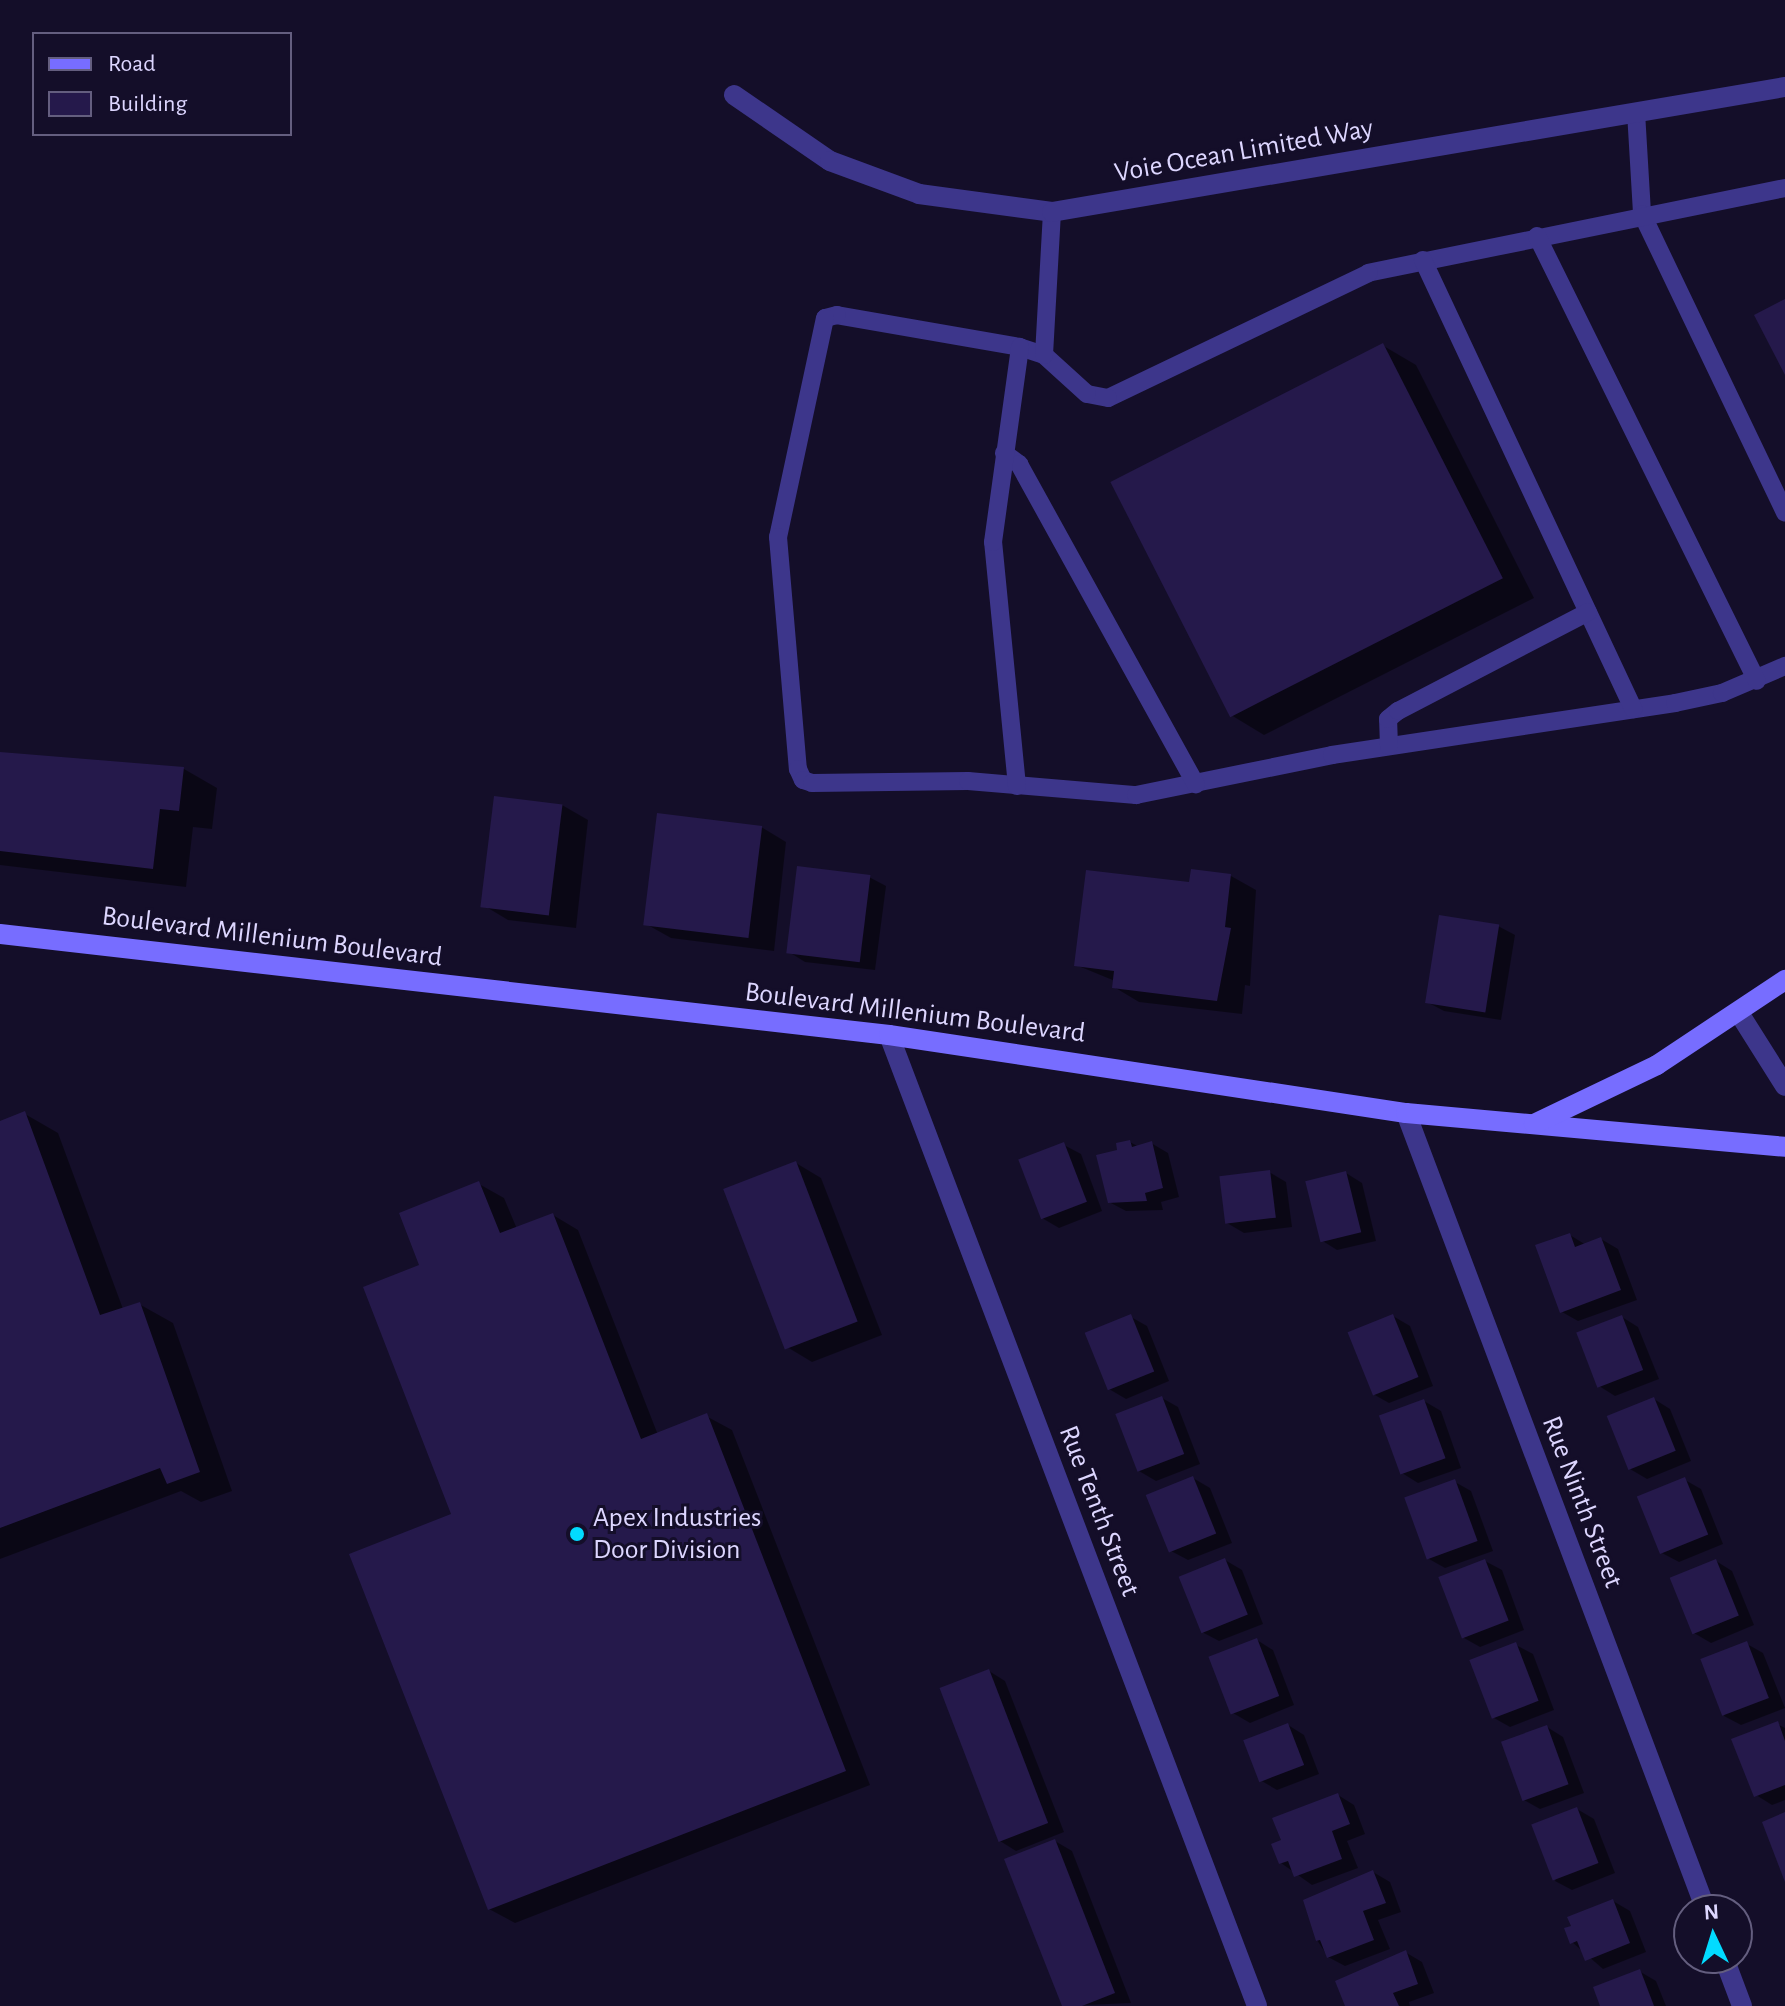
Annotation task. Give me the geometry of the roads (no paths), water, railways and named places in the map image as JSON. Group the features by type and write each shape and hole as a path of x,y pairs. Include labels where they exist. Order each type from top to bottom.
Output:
{"main road":[{"name":"Boulevard Millenium Boulevard","path":"0,934 889,1035 1406,1113 1785,1147"},
{"path":"1534,1124 1657,1065 1785,980"}],"street":[{"name":"Voie Ocean Limited Way","path":"734,95 830,161 919,194 1052,212 1785,87"},
{"path":"1739,1013 1785,1086"},
{"name":"Rue Tenth Street","path":"889,1035 1257,2006"},
{"name":"Rue Ninth Street","path":"1406,1113 1700,1894"},
{"path":"1730,1974 1742,2006"}],"lane":[{"path":"1636,112 1642,214 1785,512"},
{"path":"1785,188 1423,260 1351,280 1108,398 1079,388 1044,355 1020,347 837,315 825,318 778,537 803,780 1017,786 1116,795 1196,784 1389,746 1722,693 1757,681 1785,666"},
{"path":"1044,355 1052,212"},
{"path":"1537,236 1757,681"},
{"path":"1423,260 1633,709"},
{"path":"1017,786 993,552 1020,347"},
{"path":"1004,453 1019,464 1196,784"},
{"path":"1389,746 1388,719 1398,711 1588,612"}],"place":[{"name":"Apex Industries Door Division","path":"577,1534"}]}
